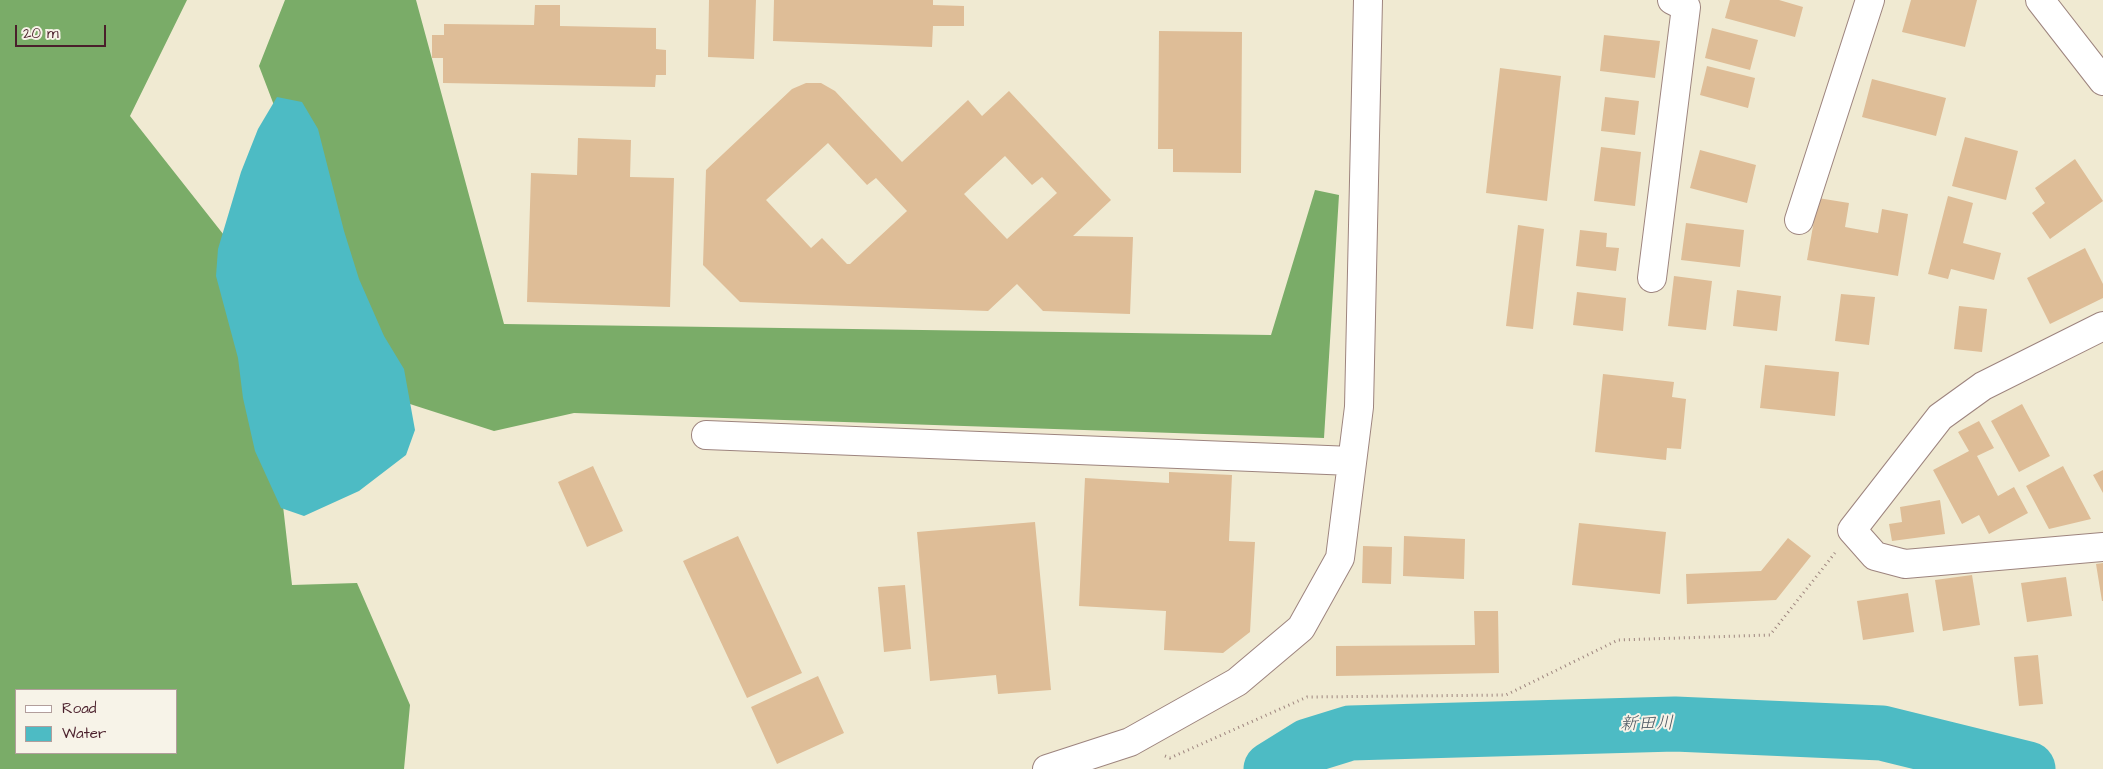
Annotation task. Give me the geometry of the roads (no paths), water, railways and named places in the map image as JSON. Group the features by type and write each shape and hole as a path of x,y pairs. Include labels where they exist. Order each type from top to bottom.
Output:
{"street":[{"path":"1047,769 1130,742 1237,682 1301,628 1340,558 1359,407 1368,0"},
{"path":"1652,278 1686,7 1672,0"},
{"path":"1799,220 1870,0"},
{"path":"2040,0 2103,81"},
{"path":"2103,326 1983,386 1940,417 1852,530 1875,556 1905,564 2103,547"},
{"path":"706,436 1352,461"}],"water":[{"path":"277,97 302,102 318,129 344,231 359,279 384,336 404,369 415,430 406,455 359,491 304,516 281,508 255,451 243,398 238,358 216,276 218,249 241,172 258,129"}],"waterway":[{"name":"新田川","path":"1271,769 1308,746 1350,733 1675,724 1882,733 2028,769"}]}
